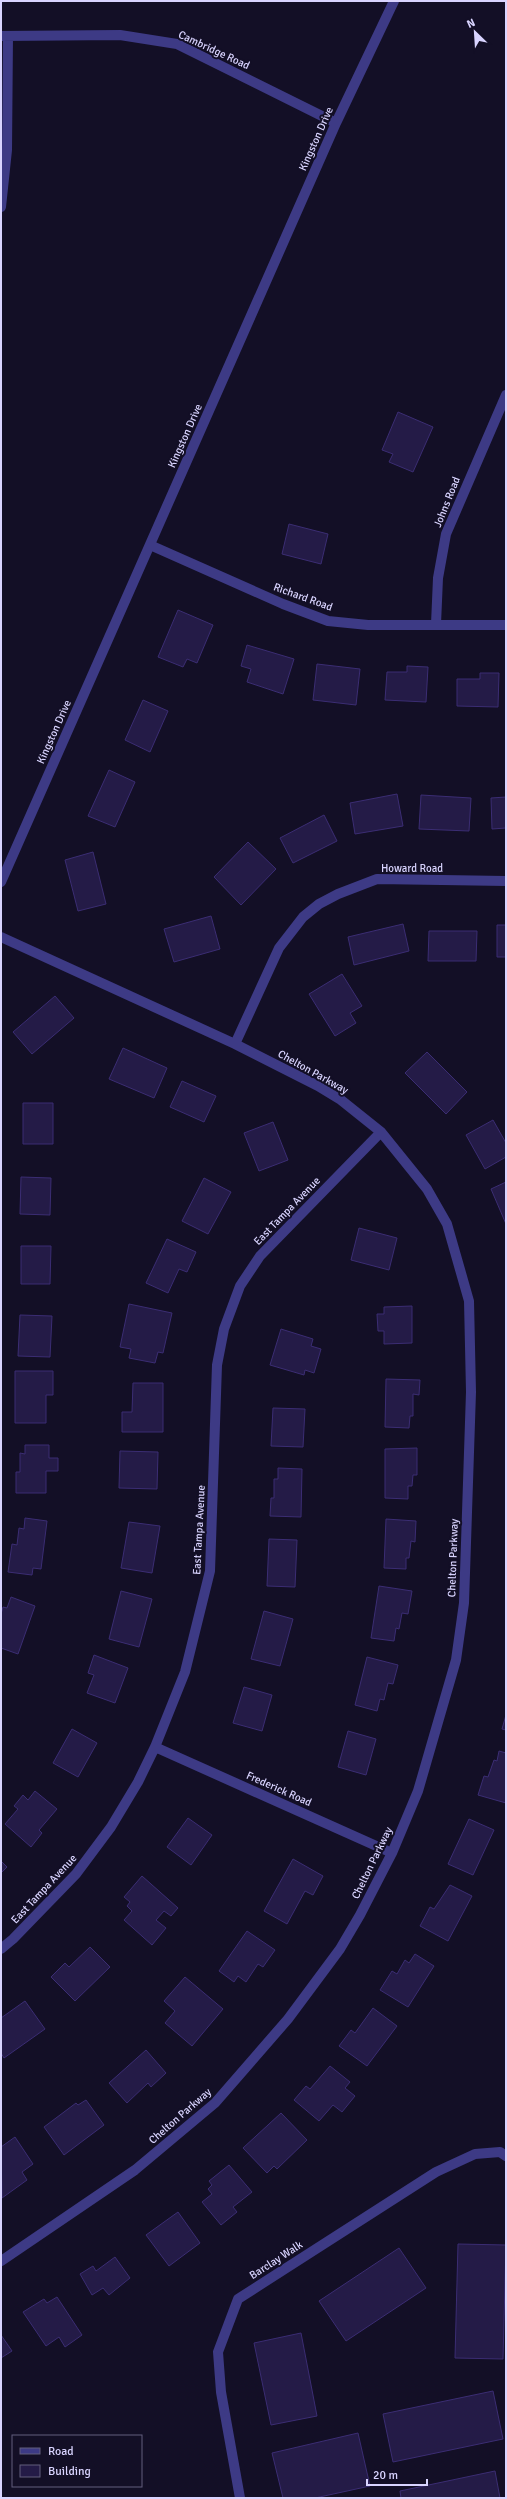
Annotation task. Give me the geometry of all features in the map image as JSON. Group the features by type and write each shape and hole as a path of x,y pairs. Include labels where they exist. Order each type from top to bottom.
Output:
{"street":[{"name":"Kingston Drive","path":"1,882 336,123 394,1"},
{"name":"Cambridge Road","path":"4,36 120,35 177,44 336,123"},
{"path":"1,207 7,150 4,36"},
{"name":"Johns Road","path":"436,624 438,578 446,534 506,396"},
{"name":"Richard Road","path":"150,545 283,604 328,621 368,625 506,625"},
{"name":"Howard Road","path":"235,1044 279,948 303,917 319,904 338,894 378,879 506,881"},
{"name":"Chelton Parkway","path":"1,937 235,1044 324,1089 341,1100 381,1132 427,1188 447,1224 469,1301 470,1346 464,1603 456,1660 418,1790 392,1852 360,1915 316,1982 257,2055 215,2102 135,2170 1,2261"},
{"name":"East Tampa Avenue","path":"1,1949 13,1939 76,1874 111,1827 138,1782 155,1747 185,1672 210,1572 217,1365 224,1329 240,1286 260,1256 381,1132"},
{"name":"Frederick Road","path":"155,1747 392,1852"},
{"name":"Barclay Walk","path":"240,2498 221,2392 218,2352 238,2299 436,2172 475,2154 500,2152 506,2156"}],"building":[{"path":"398,412 433,427 413,472 389,462 393,454 382,450"},
{"path":"289,524 328,534 321,564 282,554"},
{"path":"178,610 213,625 197,663 187,659 183,667 158,657"},
{"path":"247,645 294,659 283,694 247,682 251,669 241,666"},
{"path":"317,664 360,669 356,705 313,700"},
{"path":"407,666 428,667 426,702 385,700 387,672 407,672"},
{"path":"480,673 499,673 498,707 457,706 457,679 480,679"},
{"path":"143,700 168,711 150,752 125,740"},
{"path":"109,770 135,782 115,827 88,816"},
{"path":"397,794 403,826 355,834 350,803"},
{"path":"421,795 471,798 469,831 419,829"},
{"path":"506,797 506,828 492,829 491,798"},
{"path":"324,815 337,841 293,863 280,838"},
{"path":"248,842 276,869 241,905 214,877"},
{"path":"93,852 106,904 78,911 65,860"},
{"path":"211,916 220,949 174,962 164,929"},
{"path":"403,924 409,951 354,965 348,937"},
{"path":"497,925 506,925 506,957 497,957"},
{"path":"429,931 477,931 476,961 428,961"},
{"path":"342,974 362,1006 350,1013 356,1023 335,1036 309,994"},
{"path":"55,996 74,1018 32,1054 13,1032"},
{"path":"123,1048 167,1068 154,1098 109,1079"},
{"path":"427,1052 467,1092 446,1114 405,1073"},
{"path":"182,1081 216,1096 204,1122 170,1107"},
{"path":"23,1103 53,1103 53,1144 23,1144"},
{"path":"493,1120 506,1143 506,1157 485,1169 466,1135"},
{"path":"273,1122 288,1160 259,1171 244,1133"},
{"path":"21,1177 51,1178 50,1215 20,1214"},
{"path":"204,1178 231,1192 208,1234 182,1221"},
{"path":"506,1182 506,1224 491,1189"},
{"path":"359,1228 397,1238 389,1270 351,1260"},
{"path":"167,1239 196,1252 187,1272 179,1269 168,1293 146,1283"},
{"path":"21,1246 51,1246 50,1284 21,1284"},
{"path":"129,1304 172,1313 163,1353 158,1352 155,1363 129,1358 131,1349 120,1347"},
{"path":"412,1306 412,1343 384,1344 384,1331 378,1331 377,1314 384,1314 384,1307"},
{"path":"20,1315 52,1316 50,1357 18,1356"},
{"path":"281,1329 313,1339 311,1346 321,1349 314,1373 305,1370 304,1375 270,1365"},
{"path":"15,1371 53,1371 53,1395 46,1395 46,1423 15,1423"},
{"path":"386,1379 420,1380 419,1395 413,1394 413,1416 410,1416 409,1428 385,1427"},
{"path":"133,1383 163,1383 163,1432 122,1432 122,1412 132,1412"},
{"path":"273,1408 305,1409 303,1447 271,1446"},
{"path":"25,1445 49,1445 49,1458 58,1458 58,1471 46,1471 46,1493 16,1493 16,1472 20,1472 20,1453 25,1454"},
{"path":"417,1448 417,1475 413,1475 412,1486 408,1486 408,1499 385,1498 385,1449"},
{"path":"120,1451 158,1452 157,1489 119,1488"},
{"path":"278,1468 302,1469 301,1517 270,1516 271,1498 274,1498 274,1479 278,1479"},
{"path":"25,1518 47,1521 41,1569 33,1568 32,1575 8,1572 12,1544 17,1545 19,1528 24,1529"},
{"path":"386,1519 416,1521 415,1542 411,1541 409,1558 406,1558 406,1569 384,1568"},
{"path":"129,1522 160,1526 152,1573 121,1568"},
{"path":"269,1539 297,1540 295,1587 267,1586"},
{"path":"379,1586 412,1591 408,1614 402,1613 399,1629 396,1628 394,1641 371,1638"},
{"path":"121,1591 152,1599 139,1647 109,1639"},
{"path":"11,1597 35,1606 18,1654 1,1648 1,1614 3,1607 7,1608"},
{"path":"264,1611 293,1619 280,1666 251,1659"},
{"path":"94,1655 128,1668 115,1703 87,1693 94,1675 88,1673"},
{"path":"367,1657 398,1665 393,1684 388,1683 384,1700 380,1699 377,1711 355,1705"},
{"path":"244,1687 272,1695 262,1731 233,1723"},
{"path":"506,1715 506,1730 502,1729"},
{"path":"72,1729 97,1743 78,1777 53,1763"},
{"path":"348,1731 376,1739 366,1775 338,1767"},
{"path":"499,1751 506,1753 506,1803 478,1795 484,1776 488,1777 494,1760 497,1761"},
{"path":"35,1791 57,1809 39,1830 42,1833 31,1847 5,1824 18,1809 14,1806 23,1795 28,1800"},
{"path":"188,1818 212,1835 191,1865 167,1847"},
{"path":"469,1819 494,1830 473,1875 448,1864"},
{"path":"293,1859 323,1876 313,1895 305,1891 287,1924 264,1911"},
{"path":"1,1861 7,1867 1,1873"},
{"path":"142,1876 178,1908 171,1916 164,1911 156,1920 166,1928 152,1945 124,1920 132,1911 127,1906 130,1902 124,1897"},
{"path":"450,1885 472,1896 448,1941 420,1926 430,1907 434,1909"},
{"path":"247,1931 275,1950 263,1967 258,1964 246,1982 238,1976 234,1982 219,1971"},
{"path":"90,1947 110,1967 75,2001 51,1977 65,1963 69,1967"},
{"path":"415,1954 434,1966 408,2007 380,1990 392,1971 397,1974 405,1960 409,1963"},
{"path":"185,1977 223,2009 192,2046 165,2023 175,2011 164,2001"},
{"path":"25,2001 45,2029 4,2058 1,2053 1,2018"},
{"path":"373,2008 397,2026 367,2066 339,2046 351,2030 355,2033"},
{"path":"146,2050 166,2073 151,2087 148,2083 127,2103 109,2083"},
{"path":"330,2066 350,2082 345,2088 355,2096 342,2112 333,2105 319,2121 294,2100 306,2086 310,2089"},
{"path":"86,2100 104,2125 64,2155 44,2127 76,2103 78,2105"},
{"path":"281,2113 307,2140 277,2169 274,2166 267,2173 243,2148"},
{"path":"15,2137 33,2164 22,2172 27,2180 2,2198 1,2147"},
{"path":"229,2165 252,2192 233,2207 237,2212 221,2225 202,2202 212,2194 208,2189 212,2185 209,2181"},
{"path":"178,2212 200,2243 169,2266 146,2235"},
{"path":"458,2244 506,2245 503,2359 455,2358"},
{"path":"399,2248 426,2288 346,2341 319,2301"},
{"path":"115,2257 130,2278 109,2295 103,2288 92,2295 80,2274 93,2266 96,2271"},
{"path":"57,2297 82,2335 65,2347 59,2337 46,2346 23,2312 44,2299 47,2303"},
{"path":"301,2333 317,2416 271,2425 254,2343"},
{"path":"1,2335 12,2351 1,2358"},
{"path":"493,2391 503,2439 393,2462 383,2414"},
{"path":"358,2433 370,2486 315,2498 283,2498 272,2453"},
{"path":"495,2471 500,2498 401,2498 400,2491"}]}
